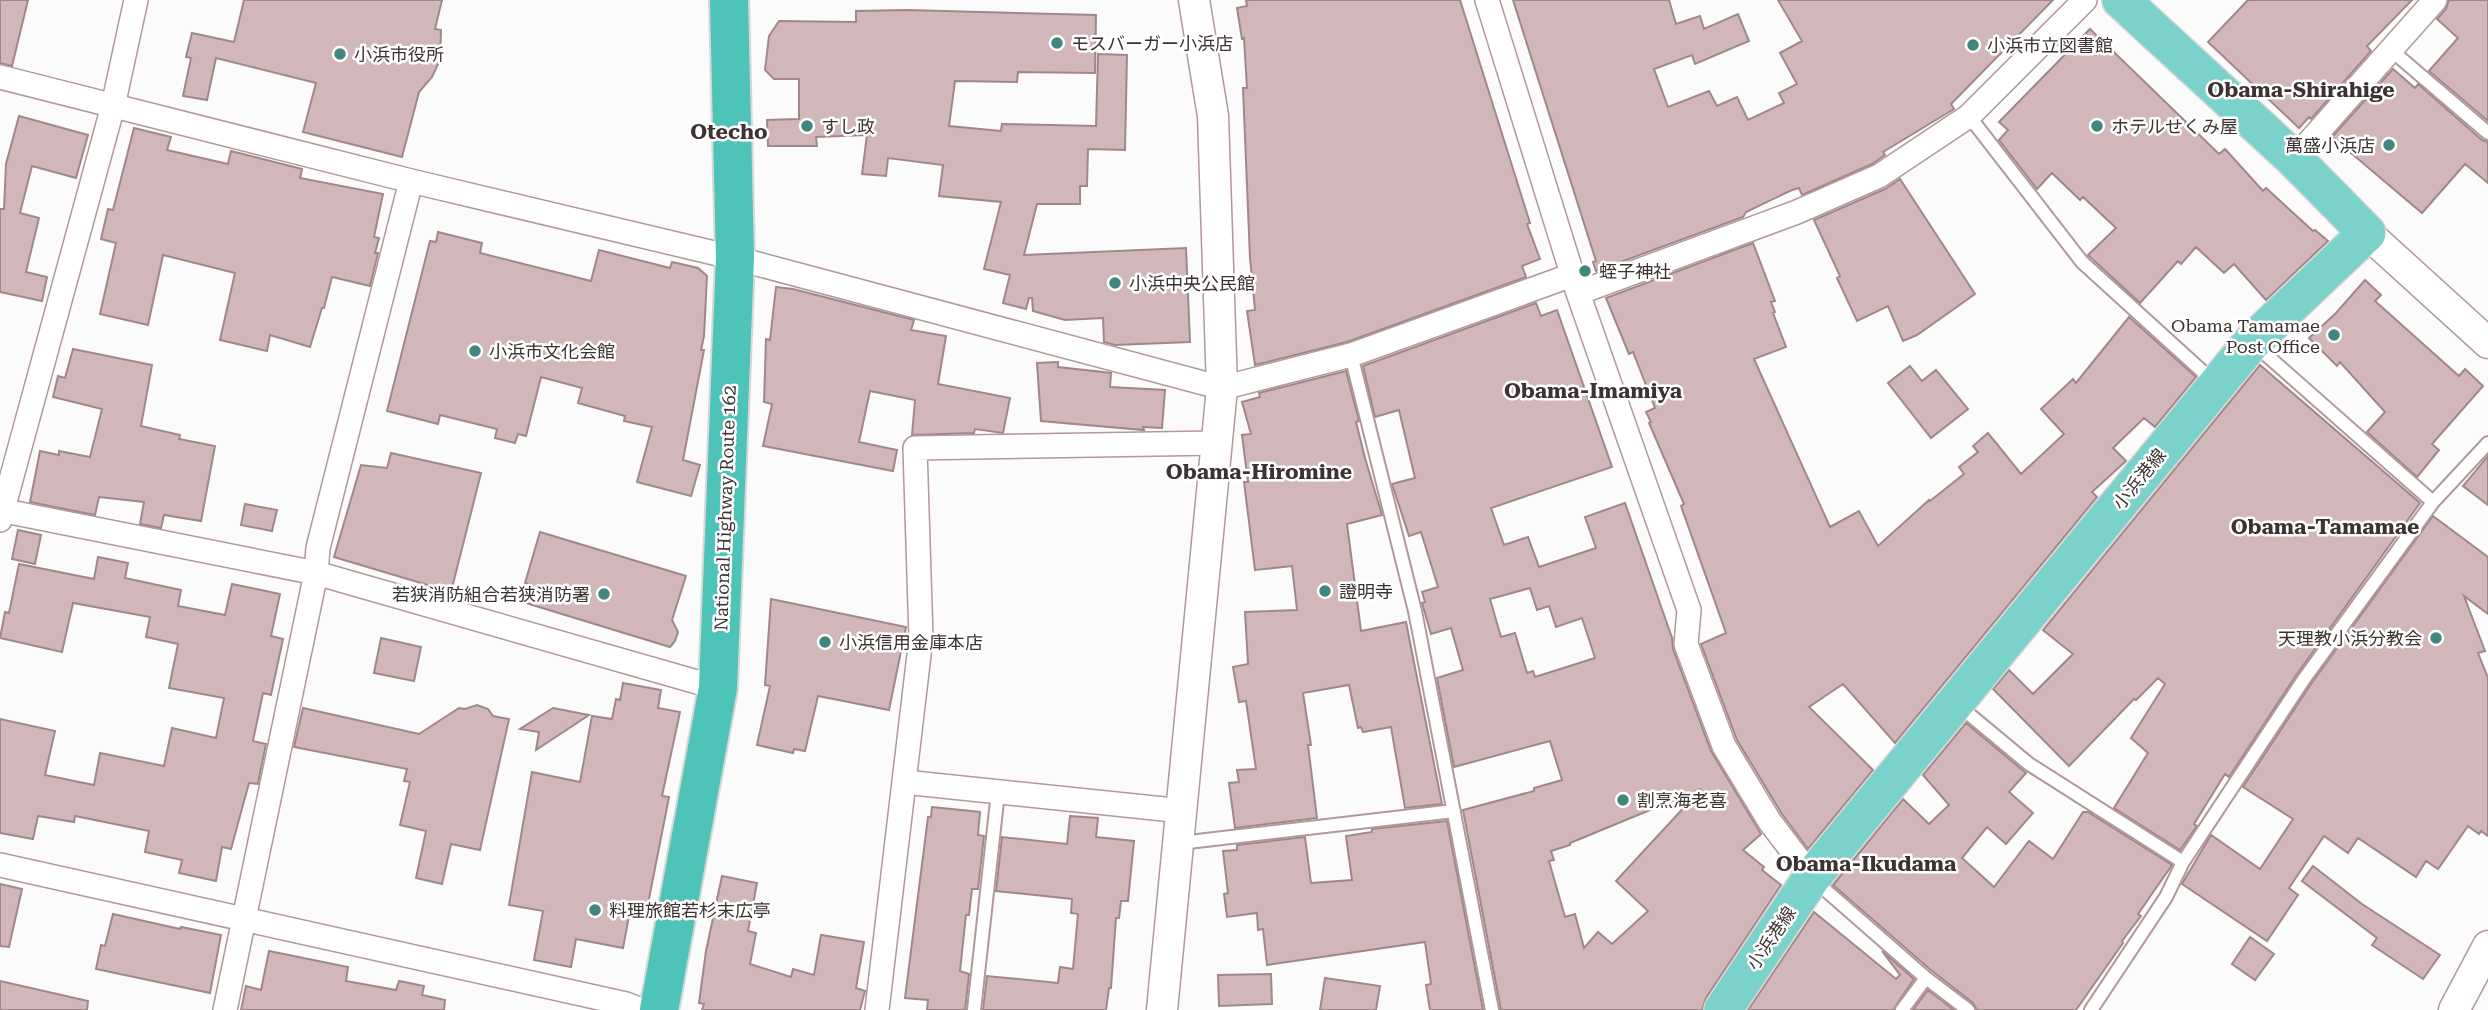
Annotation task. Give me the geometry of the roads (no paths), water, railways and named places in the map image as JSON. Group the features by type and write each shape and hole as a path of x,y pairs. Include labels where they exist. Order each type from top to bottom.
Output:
{"highway":[{"name":"National Highway Route 162","path":"659,1010 718,688 735,258 729,0"}],"main road":[{"path":"2121,0 2294,159 2367,233"},
{"name":"小浜港線","path":"1723,1010 1812,877 2217,385 2252,343 2367,233"}],"street":[{"path":"136,0 113,106 1,513 316,573 718,688"},
{"path":"1162,1010 1222,388 1213,116 1195,0"},
{"path":"1487,0 1575,284 1689,610 1686,644 1724,746 1770,822 1812,877"},
{"path":"0,77 411,181 735,258 1222,388 1351,355 1575,284 1797,212 1879,176 1969,116 2085,0"},
{"path":"2294,159 2435,0"},
{"path":"225,1010 316,573 321,535 411,181"},
{"path":"2367,233 2488,343"},
{"path":"877,1010 921,638 915,448 1217,443"},
{"path":"904,782 1183,811"},
{"path":"0,865 625,1004 641,1010"},
{"path":"2454,1010 2488,946"}],"lane":[{"path":"2391,50 2488,133"},
{"path":"1969,116 2082,262 2217,385"},
{"path":"2252,343 2434,502"},
{"path":"1351,355 1415,611 1492,1010"},
{"path":"2091,1010 2166,897 2183,862 2304,679 2434,502 2488,443"},
{"path":"1955,703 2029,764 2183,862"},
{"path":"974,1010 998,792"},
{"path":"1180,843 1454,811"},
{"path":"1812,877 1926,978 1968,1010"},
{"path":"1902,1010 1926,978"}],"place":[{"name":"モスバーガー小浜店","path":"1057,43"},
{"name":"小浜市立図書館","path":"1973,45"},
{"name":"小浜市役所","path":"340,54"},
{"name":"すし政","path":"807,126"},
{"name":"ホテルせくみ屋","path":"2097,126"},
{"name":"萬盛小浜店","path":"2389,145"},
{"name":"蛭子神社","path":"1585,271"},
{"name":"小浜中央公民館","path":"1115,283"},
{"name":"Obama Tamamae Post Office","path":"2334,335"},
{"name":"小浜市文化会館","path":"475,351"},
{"name":"證明寺","path":"1325,591"},
{"name":"若狭消防組合若狭消防署","path":"604,594"},
{"name":"天理教小浜分教会","path":"2436,638"},
{"name":"小浜信用金庫本店","path":"825,642"},
{"name":"割烹海老喜","path":"1623,800"},
{"name":"料理旅館若杉末広亭","path":"595,910"}],"district":[{"name":"Obama-Shirahige","path":"2301,90"},
{"name":"Otecho","path":"729,132"},
{"name":"Obama-Imamiya","path":"1593,391"},
{"name":"Obama-Hiromine","path":"1259,472"},
{"name":"Obama-Tamamae","path":"2325,527"},
{"name":"Obama-Ikudama","path":"1866,864"}]}
